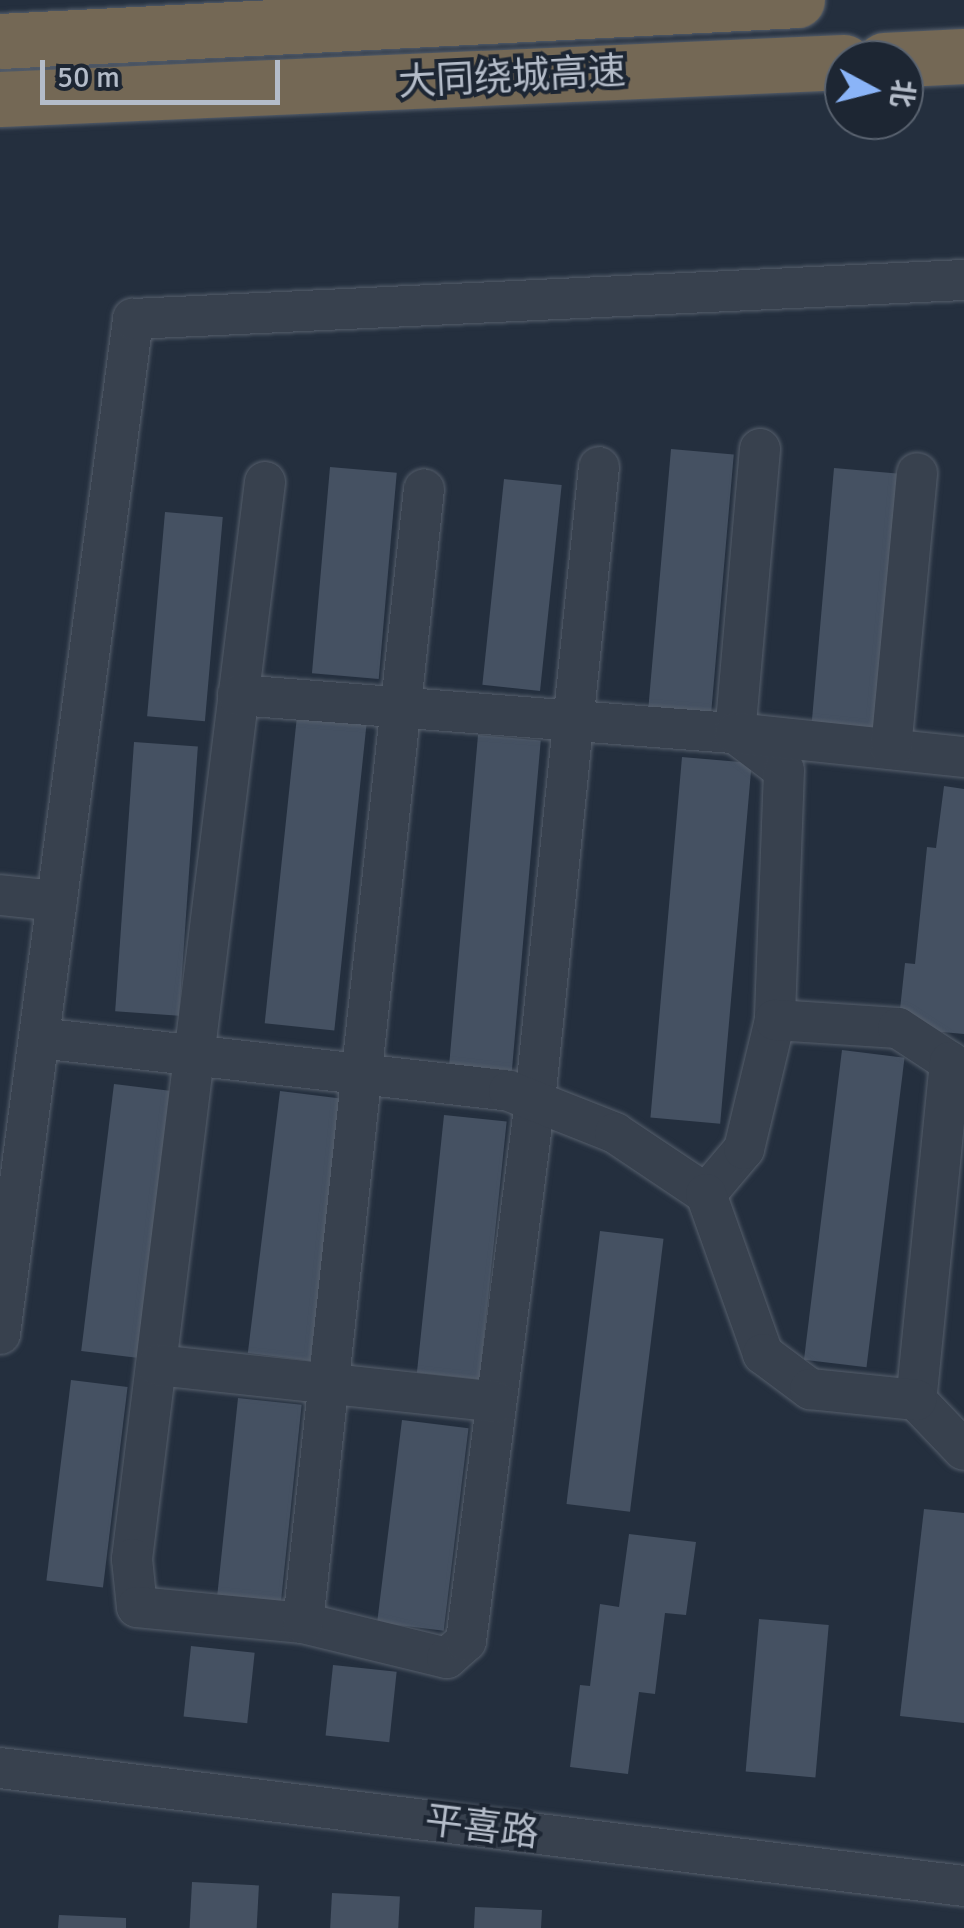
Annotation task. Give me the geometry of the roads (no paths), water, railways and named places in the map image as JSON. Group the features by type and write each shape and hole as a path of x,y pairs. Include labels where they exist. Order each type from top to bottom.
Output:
{"highway":[{"name":"大同绕城高速","path":"0,41 797,0"},
{"path":"924,58 964,56"},
{"name":"大同绕城高速","path":"0,99 824,63"}],"street":[{"path":"0,1334 133,319 964,280"},
{"path":"734,734 760,450"},
{"path":"264,482 132,1559 137,1607 303,1623 447,1658 466,1641 535,1101 598,467"},
{"path":"891,749 917,473"},
{"path":"303,1623 424,489"},
{"path":"238,695 734,734 964,757"},
{"path":"706,1194 744,1149 775,1020 784,770 734,734"},
{"path":"0,895 57,901"},
{"path":"775,1020 898,1028 950,1062 916,1400"},
{"path":"39,1038 509,1090 615,1133 706,1194 763,1354 810,1389 916,1400 964,1450"},
{"path":"157,1365 496,1402"},
{"name":"平喜路","path":"0,1768 964,1886"}]}
